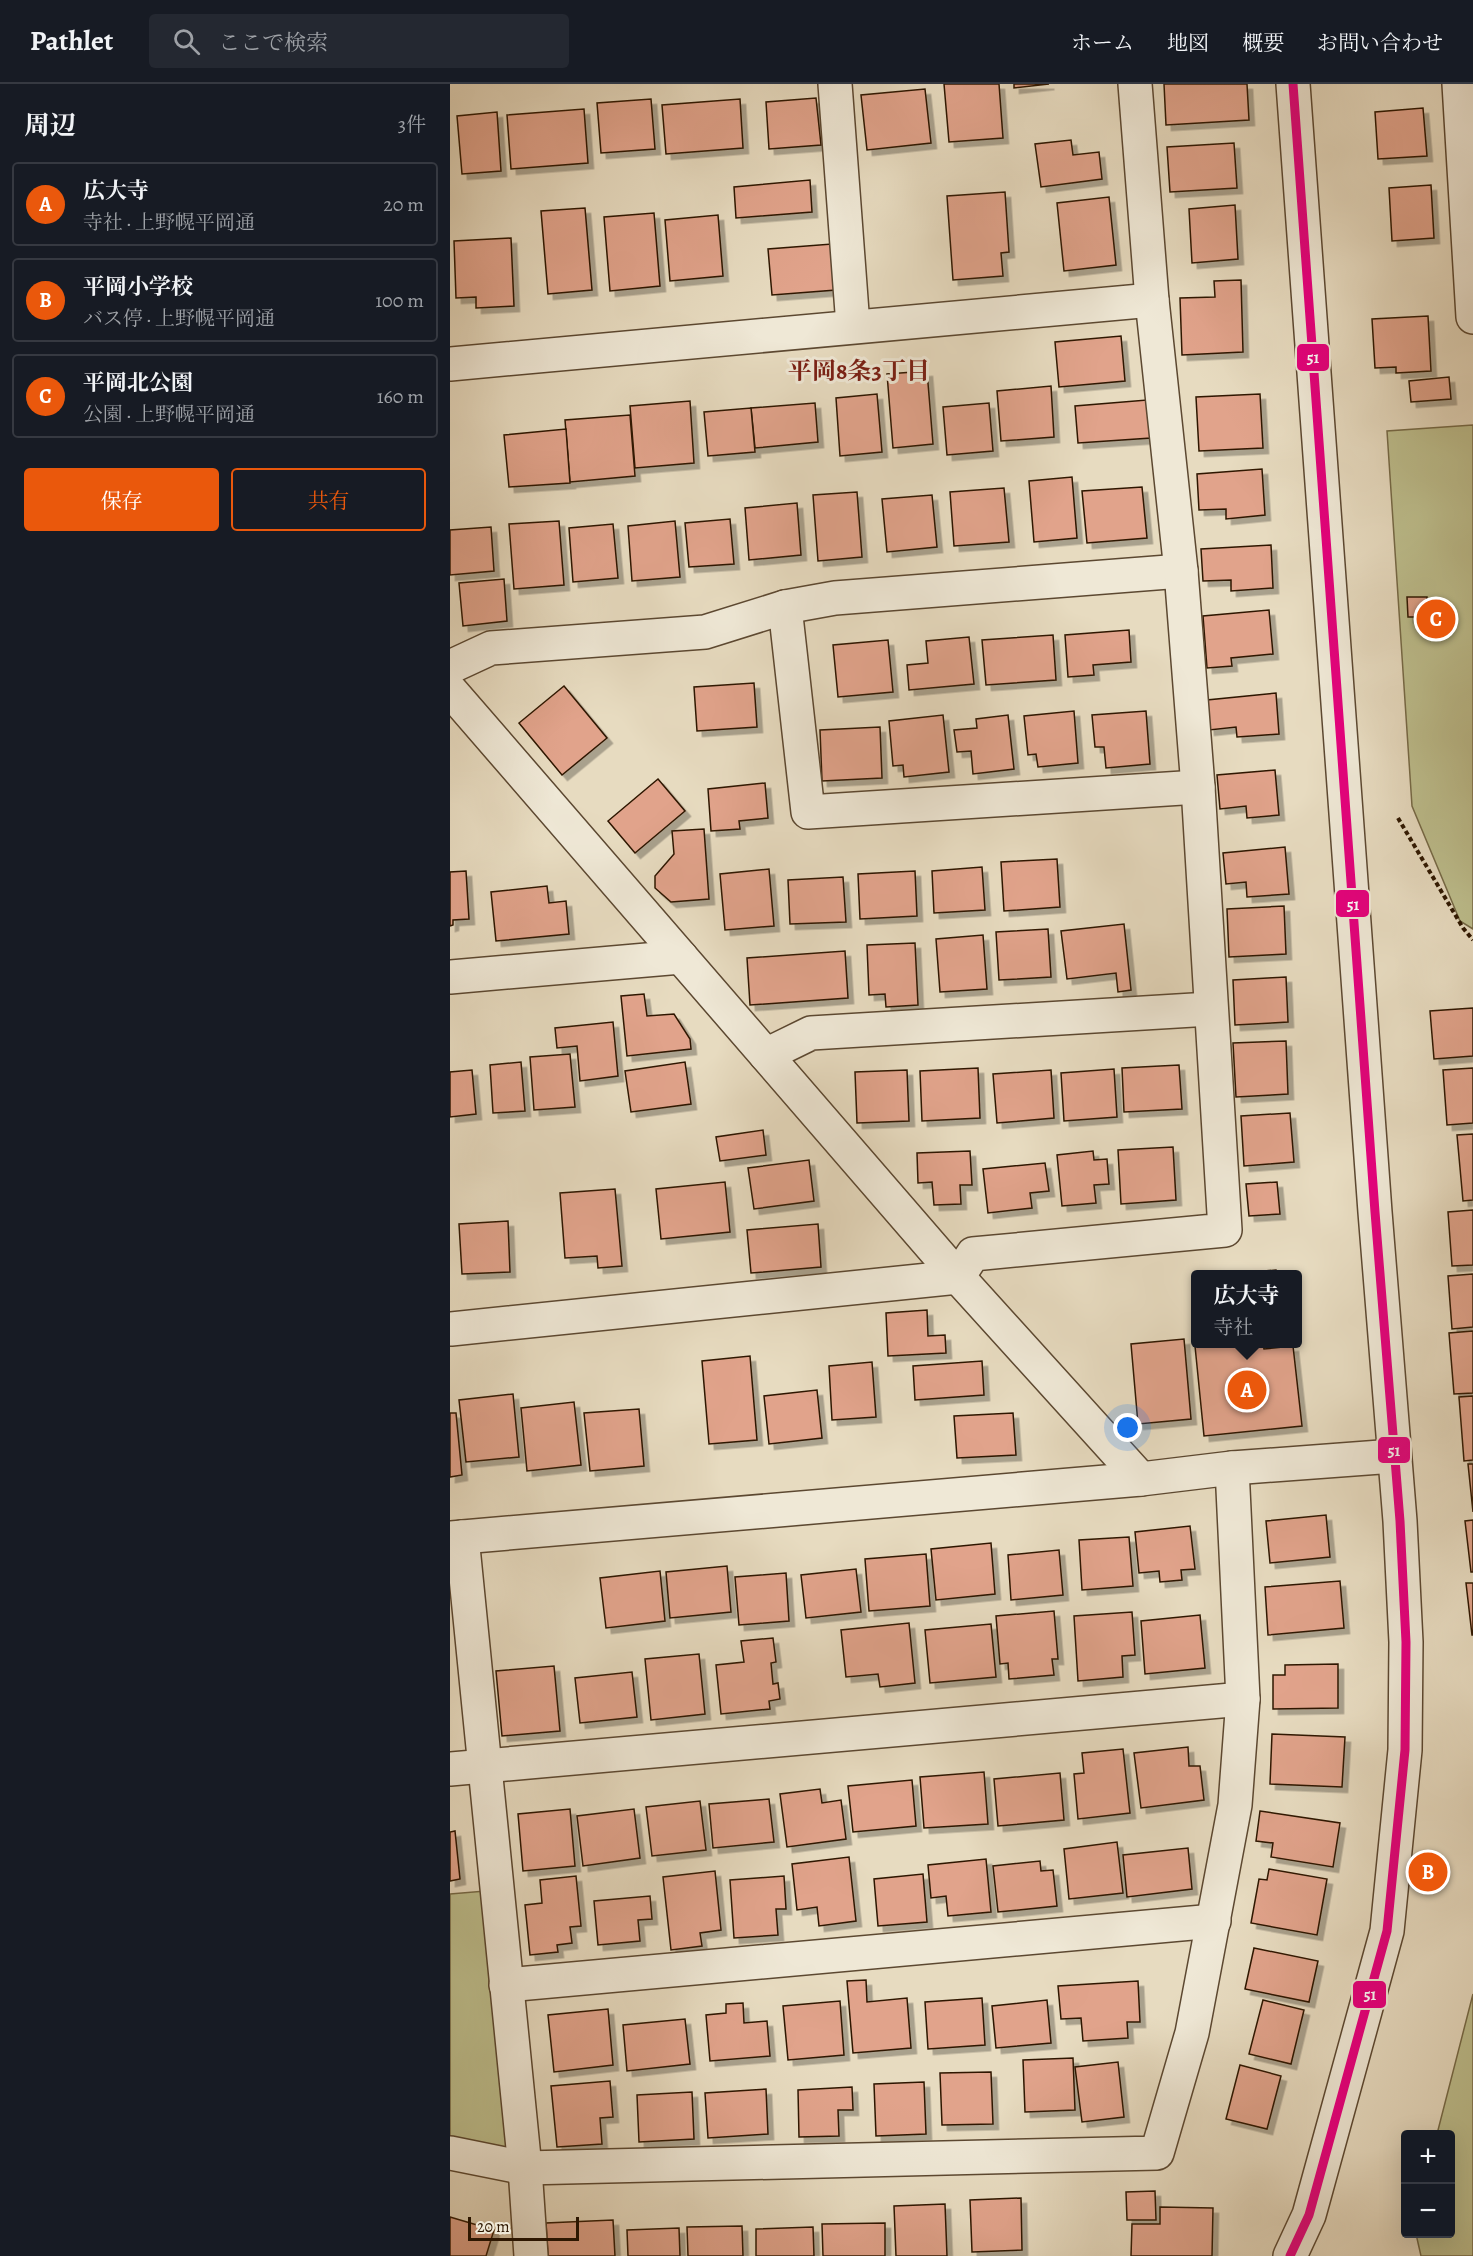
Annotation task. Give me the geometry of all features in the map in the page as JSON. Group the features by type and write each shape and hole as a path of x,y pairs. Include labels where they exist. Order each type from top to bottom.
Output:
{"street":[{"path":"835,84 853,326"},
{"path":"958,1277 973,1254 1225,1230 1198,787 1181,571 1152,300 1135,84"},
{"path":"1290,2256 1309,2215 1387,1931 1406,1750 1406,1642 1400,1521 1293,84"},
{"path":"1459,84 1473,317"},
{"path":"450,364 1152,300"},
{"path":"450,667 491,648 705,632 785,607 835,598 1181,571"},
{"path":"785,607 808,812 1198,787"},
{"path":"450,690 958,1277 1141,1479"},
{"path":"450,977 681,957"},
{"path":"766,1055 811,1033 1210,1009"},
{"path":"451,1329 958,1277"},
{"path":"531,2256 525,2168 484,1767 456,1537 1141,1479 1232,1468 1394,1456"},
{"path":"450,2153 525,2168 1157,2152 1192,2032 1235,1806 1243,1699 1232,1468"},
{"path":"450,1769 1243,1699"},
{"path":"506,1985 1214,1921"}],"path":[{"path":"1398,818 1463,928 1473,940"}],"green space":[{"path":"1473,425 1473,929 1460,921 1412,806 1387,431"},
{"path":"497,1890 525,2168 450,2153 450,1894"},
{"path":"1473,1994 1473,2256 1421,2256 1417,2238 1455,2238 1455,2130 1438,2130"}],"building":[{"path":"944,84 999,84 1003,138 949,142"},
{"path":"1014,84 1049,84 1014,88"},
{"path":"1164,84 1247,84 1249,120 1166,125"},
{"path":"925,89 931,143 867,150 861,95"},
{"path":"816,98 821,145 769,149 766,102"},
{"path":"651,99 655,149 601,153 597,103"},
{"path":"740,99 743,148 666,154 662,105"},
{"path":"1423,108 1427,156 1378,159 1375,112"},
{"path":"584,109 588,163 511,169 507,115"},
{"path":"497,112 501,171 462,174 457,116"},
{"path":"1071,140 1073,155 1099,152 1102,179 1041,187 1035,144"},
{"path":"1234,143 1237,188 1170,192 1167,147"},
{"path":"810,180 812,212 736,218 734,187"},
{"path":"1431,185 1434,238 1392,241 1389,188"},
{"path":"1005,192 1009,252 1001,253 1003,276 953,280 947,196"},
{"path":"1109,197 1116,265 1064,271 1057,203"},
{"path":"1235,205 1238,259 1192,263 1189,209"},
{"path":"585,208 592,290 548,294 541,211"},
{"path":"654,213 660,286 610,291 604,217"},
{"path":"718,215 723,276 670,281 665,220"},
{"path":"511,238 514,306 476,308 476,297 456,298 454,241"},
{"path":"832,244 836,290 772,295 768,249"},
{"path":"1241,280 1243,352 1182,355 1180,298 1215,297 1214,281"},
{"path":"1428,316 1431,371 1396,373 1396,367 1375,368 1372,319"},
{"path":"1121,336 1125,381 1059,387 1055,342"},
{"path":"927,371 933,444 893,448 887,374"},
{"path":"1449,377 1451,399 1411,402 1409,381"},
{"path":"1051,386 1054,437 1001,441 997,391"},
{"path":"877,394 882,452 840,456 836,398"},
{"path":"1260,394 1263,448 1199,451 1196,397"},
{"path":"1147,400 1151,438 1078,443 1075,406"},
{"path":"690,401 694,463 635,468 630,406"},
{"path":"815,403 818,442 755,448 751,408"},
{"path":"989,403 993,451 947,455 943,407"},
{"path":"751,408 755,452 708,456 704,412"},
{"path":"630,415 635,476 570,482 565,420"},
{"path":"566,429 570,483 509,487 504,435"},
{"path":"1262,469 1265,515 1226,519 1226,509 1199,510 1197,474"},
{"path":"1072,477 1077,538 1034,542 1029,481"},
{"path":"1142,487 1147,538 1087,543 1082,491"},
{"path":"1004,488 1009,542 954,546 950,492"},
{"path":"857,492 862,557 818,561 813,495"},
{"path":"932,495 937,547 887,552 882,499"},
{"path":"797,503 801,555 749,560 745,508"},
{"path":"730,519 734,564 689,567 685,523"},
{"path":"559,521 564,585 514,589 509,524"},
{"path":"675,521 680,577 632,581 628,526"},
{"path":"613,524 618,578 573,582 569,528"},
{"path":"491,527 494,571 450,575 450,530"},
{"path":"1271,545 1273,588 1231,591 1231,580 1203,581 1201,549"},
{"path":"504,579 507,621 463,626 459,583"},
{"path":"1407,597 1427,597 1427,617 1408,617"},
{"path":"1269,610 1273,654 1231,658 1232,666 1207,668 1203,616"},
{"path":"1129,630 1131,662 1093,665 1094,675 1068,677 1065,635"},
{"path":"1053,635 1056,680 986,685 982,640"},
{"path":"969,637 974,684 909,690 907,665 928,663 926,641"},
{"path":"888,640 893,692 838,697 833,645"},
{"path":"754,683 757,727 697,731 694,687"},
{"path":"564,686 607,738 562,775 519,723"},
{"path":"1276,693 1279,734 1237,737 1236,727 1209,730 1207,700"},
{"path":"1074,711 1078,763 1038,767 1036,754 1028,755 1024,716"},
{"path":"1146,711 1150,764 1106,768 1104,747 1095,747 1092,715"},
{"path":"943,715 949,772 904,777 903,765 893,766 889,721"},
{"path":"1008,715 1014,769 973,774 971,751 957,752 954,730 977,728 976,719"},
{"path":"880,727 882,778 822,781 820,730"},
{"path":"1275,770 1279,815 1247,818 1246,806 1220,809 1217,775"},
{"path":"658,779 685,811 635,853 608,821"},
{"path":"765,783 768,818 739,821 740,829 711,831 708,789"},
{"path":"704,829 709,899 671,902 655,888 655,876 674,854 672,831"},
{"path":"1285,847 1289,894 1247,897 1246,882 1226,884 1223,853"},
{"path":"1057,859 1060,907 1004,911 1001,862"},
{"path":"982,867 985,910 934,913 932,871"},
{"path":"769,869 774,926 725,930 720,874"},
{"path":"466,871 469,919 453,920 453,925 450,926 450,872"},
{"path":"915,871 917,916 860,919 858,874"},
{"path":"843,877 846,922 790,924 788,880"},
{"path":"547,886 549,903 566,901 569,934 496,941 491,892"},
{"path":"1284,906 1286,954 1229,957 1227,909"},
{"path":"1124,924 1131,990 1118,992 1116,973 1067,979 1061,931"},
{"path":"1048,929 1051,977 999,980 996,932"},
{"path":"983,935 987,989 940,992 936,939"},
{"path":"915,943 918,1005 886,1007 885,994 869,995 867,945"},
{"path":"845,951 848,998 750,1005 747,958"},
{"path":"1286,977 1288,1022 1235,1025 1233,980"},
{"path":"644,994 647,1016 674,1014 690,1039 691,1049 627,1056 621,996"},
{"path":"1473,1008 1473,1056 1434,1059 1430,1011"},
{"path":"613,1022 618,1076 580,1081 577,1046 557,1048 555,1028"},
{"path":"1286,1041 1288,1094 1236,1097 1233,1043"},
{"path":"570,1054 575,1107 534,1110 530,1057"},
{"path":"521,1062 525,1111 493,1113 490,1065"},
{"path":"685,1062 691,1104 631,1112 625,1071"},
{"path":"1179,1065 1182,1109 1124,1112 1122,1068"},
{"path":"978,1068 980,1118 922,1121 920,1071"},
{"path":"1473,1068 1473,1123 1447,1125 1443,1070"},
{"path":"1114,1069 1117,1117 1064,1121 1061,1073"},
{"path":"472,1070 476,1114 450,1117 450,1072"},
{"path":"907,1070 909,1121 857,1123 855,1072"},
{"path":"1051,1070 1054,1118 997,1123 993,1074"},
{"path":"1290,1113 1294,1162 1244,1166 1241,1116"},
{"path":"763,1130 766,1155 720,1161 716,1137"},
{"path":"1473,1134 1473,1200 1463,1201 1457,1135"},
{"path":"1173,1147 1176,1200 1121,1204 1118,1150"},
{"path":"970,1151 972,1185 960,1185 961,1204 934,1205 932,1182 918,1183 917,1153"},
{"path":"1093,1151 1094,1160 1107,1159 1109,1184 1094,1185 1096,1203 1062,1206 1057,1155"},
{"path":"809,1160 814,1201 754,1209 748,1168"},
{"path":"1045,1163 1049,1191 1030,1193 1032,1208 988,1213 983,1169"},
{"path":"725,1182 730,1232 661,1239 656,1189"},
{"path":"1277,1182 1280,1214 1249,1216 1246,1184"},
{"path":"615,1189 622,1266 598,1268 597,1256 565,1258 560,1193"},
{"path":"1473,1210 1473,1265 1452,1266 1448,1212"},
{"path":"508,1221 510,1272 462,1274 459,1224"},
{"path":"818,1224 821,1267 751,1273 747,1230"},
{"path":"1473,1274 1473,1327 1452,1329 1448,1276"},
{"path":"927,1310 928,1336 945,1335 946,1353 888,1356 886,1313"},
{"path":"1473,1331 1473,1393 1454,1394 1449,1333"},
{"path":"1184,1339 1191,1419 1138,1424 1131,1344"},
{"path":"1195,1348 1293,1348 1302,1426 1204,1436"},
{"path":"750,1356 757,1440 709,1444 702,1361"},
{"path":"982,1361 984,1395 915,1400 913,1366"},
{"path":"872,1362 876,1417 832,1420 829,1366"},
{"path":"817,1390 822,1438 769,1444 764,1396"},
{"path":"513,1394 519,1457 466,1462 459,1400"},
{"path":"1473,1396 1473,1460 1464,1461 1459,1397"},
{"path":"574,1402 581,1465 527,1471 521,1408"},
{"path":"639,1409 644,1466 590,1471 584,1413"},
{"path":"450,1413 456,1413 462,1475 450,1477"},
{"path":"1013,1413 1016,1455 957,1458 954,1416"},
{"path":"1468,1464 1473,1464 1473,1512"},
{"path":"1326,1515 1330,1557 1270,1563 1266,1521"},
{"path":"1473,1520 1473,1572 1471,1572 1465,1521"},
{"path":"1190,1526 1195,1569 1181,1570 1182,1580 1160,1582 1159,1571 1139,1573 1135,1532"},
{"path":"1129,1537 1133,1586 1082,1590 1079,1540"},
{"path":"991,1543 995,1594 936,1600 931,1549"},
{"path":"1059,1550 1063,1595 1011,1600 1008,1555"},
{"path":"926,1554 930,1606 869,1611 865,1559"},
{"path":"727,1566 731,1612 670,1618 666,1572"},
{"path":"856,1569 861,1612 806,1618 801,1575"},
{"path":"660,1571 665,1621 606,1628 600,1578"},
{"path":"786,1573 789,1621 739,1625 735,1577"},
{"path":"1340,1581 1344,1628 1268,1635 1265,1587"},
{"path":"1466,1583 1473,1583 1473,1635 1472,1635"},
{"path":"1054,1611 1058,1659 1052,1659 1054,1675 1009,1679 1008,1663 1000,1664 996,1616"},
{"path":"1132,1612 1135,1655 1122,1656 1123,1677 1078,1681 1074,1616"},
{"path":"1200,1615 1205,1668 1145,1674 1141,1621"},
{"path":"909,1623 915,1683 880,1687 878,1674 846,1677 841,1630"},
{"path":"991,1624 996,1677 930,1683 925,1630"},
{"path":"773,1638 776,1662 771,1663 773,1684 778,1683 780,1699 769,1701 770,1709 721,1714 716,1665 744,1662 741,1641"},
{"path":"699,1654 705,1714 651,1720 645,1659"},
{"path":"1338,1664 1338,1708 1273,1709 1273,1675 1285,1675 1285,1665"},
{"path":"554,1666 560,1731 502,1736 496,1671"},
{"path":"632,1672 637,1717 580,1723 575,1678"},
{"path":"1272,1734 1345,1737 1342,1787 1270,1784"},
{"path":"1188,1747 1189,1766 1200,1766 1204,1800 1141,1808 1134,1753"},
{"path":"1123,1749 1130,1813 1078,1819 1074,1774 1084,1773 1082,1753"},
{"path":"984,1772 988,1824 924,1828 920,1777"},
{"path":"1060,1773 1064,1820 998,1826 994,1779"},
{"path":"912,1780 916,1826 853,1832 848,1786"},
{"path":"820,1789 822,1803 841,1800 846,1839 787,1847 780,1794"},
{"path":"769,1799 774,1842 713,1848 709,1804"},
{"path":"700,1801 706,1850 652,1856 646,1807"},
{"path":"570,1809 575,1866 523,1871 518,1814"},
{"path":"634,1809 640,1858 583,1866 577,1816"},
{"path":"1260,1811 1340,1823 1333,1867 1271,1857 1273,1843 1256,1841"},
{"path":"455,1831 460,1879 450,1881 450,1832"},
{"path":"1117,1842 1123,1893 1069,1899 1064,1849"},
{"path":"1188,1848 1192,1889 1127,1897 1123,1855"},
{"path":"849,1857 856,1921 819,1926 817,1907 797,1910 792,1864"},
{"path":"986,1859 991,1912 948,1916 946,1896 931,1898 928,1865"},
{"path":"1040,1861 1041,1871 1053,1870 1057,1906 998,1912 993,1866"},
{"path":"1269,1869 1327,1879 1317,1935 1251,1923 1259,1879 1267,1880"},
{"path":"715,1871 721,1930 700,1933 702,1946 671,1950 663,1877"},
{"path":"923,1874 927,1922 878,1926 874,1879"},
{"path":"576,1876 581,1926 570,1927 572,1943 557,1945 558,1952 530,1955 525,1905 542,1903 540,1880"},
{"path":"784,1876 786,1909 776,1909 778,1935 734,1938 730,1880"},
{"path":"650,1896 652,1919 638,1920 640,1941 598,1945 594,1901"},
{"path":"1254,1948 1318,1961 1309,2002 1245,1989"},
{"path":"866,1980 867,2002 907,1998 911,2048 853,2053 847,1981"},
{"path":"1138,1981 1140,2022 1127,2022 1128,2038 1083,2041 1081,2018 1061,2019 1058,1986"},
{"path":"982,1998 985,2045 928,2049 925,2002"},
{"path":"1047,2000 1051,2043 996,2048 992,2006"},
{"path":"1263,2000 1304,2010 1291,2064 1249,2054"},
{"path":"840,2001 844,2055 788,2060 783,2006"},
{"path":"743,2003 744,2023 767,2021 770,2056 710,2061 706,2015 726,2013 726,2004"},
{"path":"608,2009 613,2065 554,2072 548,2015"},
{"path":"685,2019 690,2064 627,2071 623,2025"},
{"path":"1073,2058 1075,2110 1025,2112 1023,2060"},
{"path":"1118,2062 1124,2117 1082,2122 1075,2067"},
{"path":"1240,2065 1281,2076 1267,2129 1226,2119"},
{"path":"991,2072 993,2124 942,2125 940,2073"},
{"path":"610,2081 613,2117 600,2118 602,2144 557,2147 551,2086"},
{"path":"924,2082 926,2134 876,2136 874,2084"},
{"path":"852,2087 853,2110 838,2110 839,2136 799,2137 798,2090"},
{"path":"766,2089 768,2134 708,2138 705,2093"},
{"path":"692,2092 694,2139 639,2142 637,2095"},
{"path":"1155,2191 1156,2220 1127,2220 1126,2192"},
{"path":"1021,2198 1022,2250 972,2252 970,2200"},
{"path":"945,2204 947,2256 896,2256 894,2206"},
{"path":"1160,2207 1213,2208 1212,2256 1131,2256 1132,2224 1160,2224"},
{"path":"450,2217 494,2230 486,2256 450,2256"},
{"path":"613,2220 615,2256 548,2256 546,2223"},
{"path":"885,2223 885,2256 823,2256 822,2224"},
{"path":"742,2226 743,2256 688,2256 687,2227"},
{"path":"813,2227 814,2256 756,2256 756,2229"},
{"path":"679,2228 680,2256 628,2256 627,2230"}],"transit line":[{"name":"51","path":"1290,2256 1309,2215 1387,1931 1405,1750 1406,1642 1400,1521 1375,1212 1293,84"}],"place":[{"name":"平岡北公園","path":"1436,619"},
{"name":"広大寺","path":"1247,1390"},
{"name":"平岡小学校","path":"1428,1872"}],"district":[{"name":"平岡8条3丁目","path":"859,371"}]}
